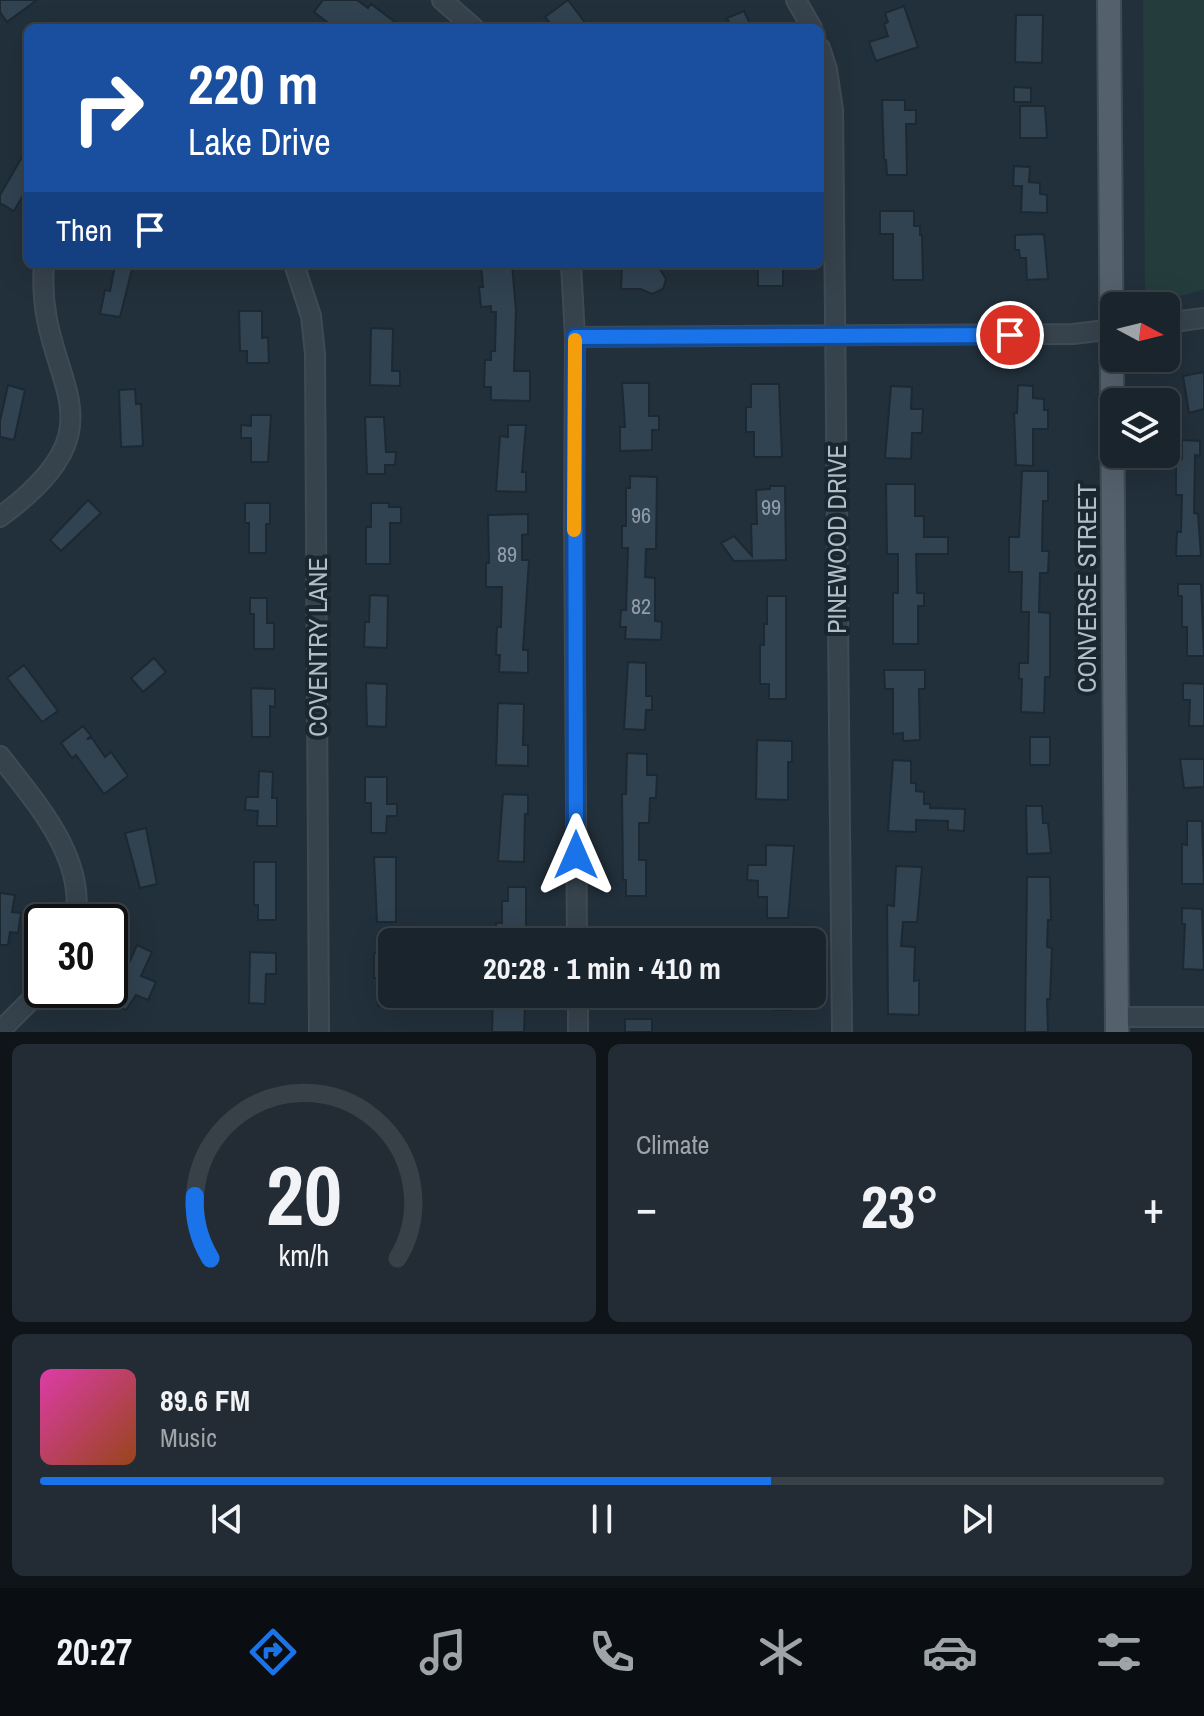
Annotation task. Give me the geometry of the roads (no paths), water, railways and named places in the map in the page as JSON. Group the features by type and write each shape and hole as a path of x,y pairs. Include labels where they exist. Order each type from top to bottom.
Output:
{"main road":[{"name":"CONVERSE STREET","path":"1109,0 1113,292"},
{"name":"CONVERSE STREET","path":"1113,372 1117,1024"}],"street":[{"path":"442,0 469,24"},
{"path":"796,0 810,24"},
{"name":"PINEWOOD DRIVE","path":"824,60 833,110 842,1032"},
{"path":"0,517 55,466 65,447 71,423 70,393 44,311 44,268"},
{"name":"COVENTRY LANE","path":"295,268 311,316 315,354 319,1032"},
{"path":"571,268 575,337 577,928"},
{"path":"1180,321 1204,318"},
{"path":"575,337 1073,334 1100,331"},
{"path":"0,756 63,846 76,890 76,904"},
{"path":"0,1031 24,1007"},
{"path":"578,1008 578,1032"},
{"path":"1117,1024 1204,1017"}]}
